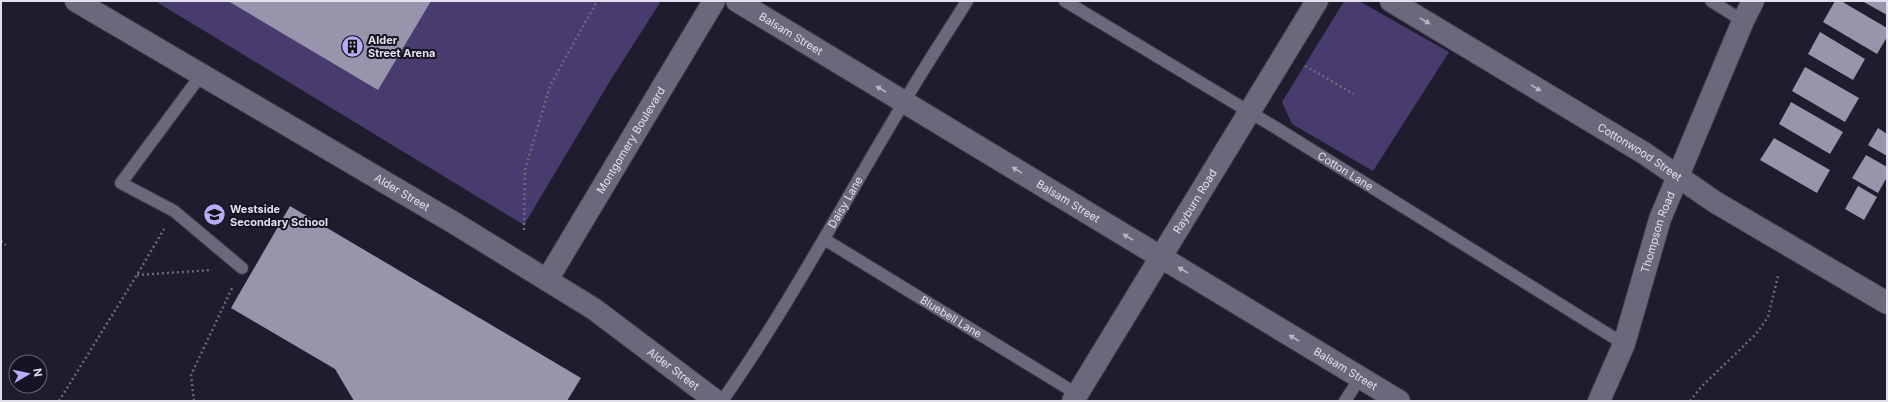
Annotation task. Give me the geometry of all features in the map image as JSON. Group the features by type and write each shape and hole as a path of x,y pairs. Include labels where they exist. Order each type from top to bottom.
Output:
{"street":[{"name":"Alder Street","path":"76,1 450,220 594,309 716,401"},
{"name":"Montgomery Boulevard","path":"547,280 714,1"},
{"name":"Balsam Street","path":"737,1 903,103 1162,257 1399,401"},
{"name":"Rayburn Road","path":"1075,397 1162,257 1317,1"},
{"name":"Cottonwood Street","path":"1391,1 1644,154 1715,202 1887,303"},
{"name":"Thompson Road","path":"1599,401 1624,344 1660,219 1743,21 1753,1"}],"lane":[{"name":"Daisy Lane","path":"722,401 749,362 824,240 903,103 967,1"},
{"name":"Cotton Lane","path":"1065,1 1249,111 1624,344"},
{"path":"1711,1 1743,21"},
{"path":"201,75 121,183 174,211 242,268"},
{"name":"Bluebell Lane","path":"824,240 1075,397"},
{"path":"1345,401 1360,378"}],"path":[{"path":"524,230 525,170 545,100 550,86 597,1"},
{"path":"1303,65 1354,94"},
{"path":"59,401 137,275 174,211"},
{"path":"1,241 6,245"},
{"path":"137,275 242,268 191,375 194,401"},
{"path":"1690,401 1701,388 1756,334 1768,317 1778,276"}],"shaded area":[{"path":"155,1 661,1 610,81 524,225"},
{"path":"1346,1 1359,1 1449,52 1373,171 1292,124 1282,102 1343,3"}],"building":[{"name":"Alder Street Arena","path":"228,1 431,1 378,90"},
{"path":"1835,1 1841,1 1887,28 1887,37 1877,54 1823,22"},
{"path":"1862,1 1887,1 1887,15"},
{"path":"1820,32 1865,59 1853,80 1808,54"},
{"path":"1805,67 1859,98 1845,122 1792,91"},
{"path":"1791,102 1843,132 1830,154 1779,124"},
{"path":"1878,128 1887,134 1887,156 1868,145"},
{"path":"1774,138 1830,170 1817,193 1760,160"},
{"path":"1866,155 1887,167 1887,177 1878,193 1852,178"},
{"path":"1858,186 1877,197 1864,220 1845,209"},
{"path":"290,206 581,378 567,401 354,401 335,369 231,308"}],"place":[{"name":"Alder Street Arena","path":"353,46"},
{"name":"Westside Secondary School","path":"214,215"}]}
